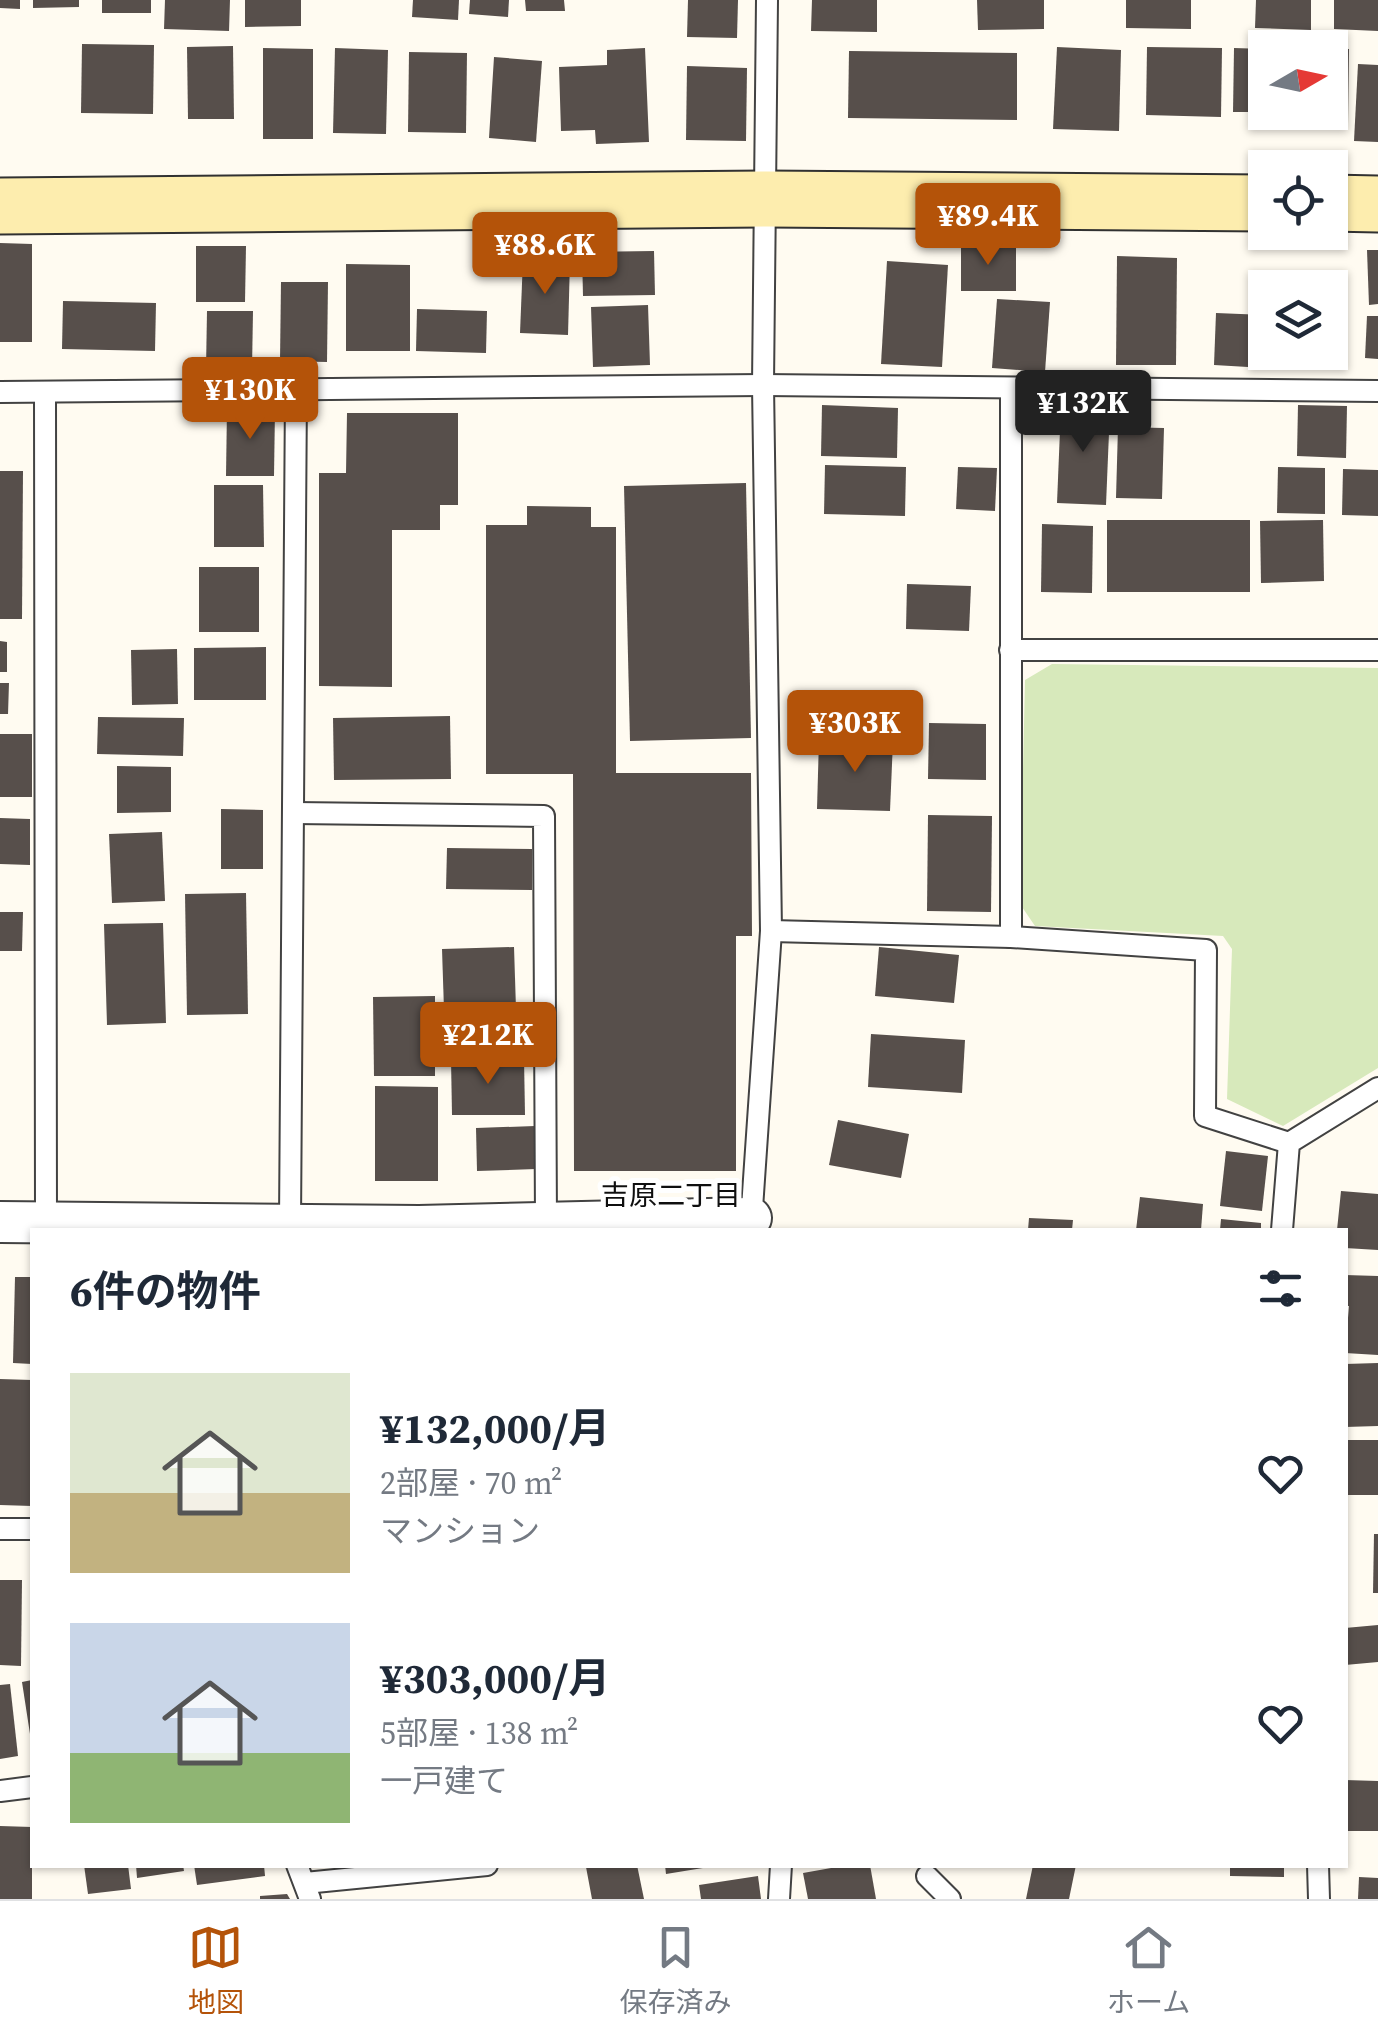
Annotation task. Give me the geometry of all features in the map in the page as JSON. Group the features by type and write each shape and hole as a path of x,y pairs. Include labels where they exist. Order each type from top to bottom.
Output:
{"street":[{"path":"0,206 766,199 1248,203"},
{"path":"1348,203 1378,204"},
{"path":"0,1222 162,1228 290,1224 419,1228 546,1222 751,1224"}],"lane":[{"path":"751,1224 771,931 762,385 767,0"},
{"path":"0,392 762,385 1378,391"},
{"path":"290,1224 296,390"},
{"path":"1011,390 1011,937"},
{"path":"46,392 46,1222"},
{"path":"1010,650 1378,650"},
{"path":"294,814 544,816 546,1222"},
{"path":"771,931 1011,937 1206,950 1206,1116 1289,1144"},
{"path":"1289,1144 1378,1088"},
{"path":"1282,1228 1289,1144"},
{"path":"0,1529 30,1529"},
{"path":"0,1791 30,1787"},
{"path":"304,1882 455,1868"},
{"path":"779,1899 781,1868"},
{"path":"1318,1868 1319,1899"},
{"path":"926,1876 950,1899"}],"green space":[{"path":"1052,664 1378,668 1378,1068 1283,1126 1227,1099 1232,949 1223,936 1035,926 1020,904 1025,680"}],"building":[{"path":"0,0 20,0 20,9 0,8"},
{"path":"33,0 79,0 79,7 33,8"},
{"path":"102,0 151,0 151,13 102,13"},
{"path":"165,0 230,0 229,31 164,29"},
{"path":"245,0 301,0 301,26 245,27"},
{"path":"413,0 459,0 458,20 412,17"},
{"path":"470,0 509,0 508,17 469,14"},
{"path":"525,0 564,0 565,11 526,11"},
{"path":"688,0 738,0 737,38 687,37"},
{"path":"812,0 877,0 877,32 811,31"},
{"path":"977,0 1044,0 1044,29 978,30"},
{"path":"1126,0 1191,0 1191,29 1126,28"},
{"path":"1256,0 1311,0 1311,30 1255,28"},
{"path":"1334,0 1378,0 1378,31 1334,29"},
{"path":"82,44 154,45 153,114 81,113"},
{"path":"233,46 234,119 188,119 187,47"},
{"path":"1057,47 1121,50 1119,131 1053,129"},
{"path":"1147,47 1222,48 1221,117 1146,115"},
{"path":"263,48 313,49 313,139 263,139"},
{"path":"335,48 388,50 386,134 333,133"},
{"path":"645,48 649,142 596,144 595,130 561,131 559,67 607,65 607,50"},
{"path":"1234,48 1248,48 1248,112 1233,112"},
{"path":"849,51 1017,53 1017,120 848,118"},
{"path":"409,52 467,53 466,133 408,132"},
{"path":"494,57 542,61 536,142 489,138"},
{"path":"1358,64 1378,65 1378,142 1354,141"},
{"path":"687,66 747,68 746,141 686,140"},
{"path":"0,243 32,244 32,342 0,342"},
{"path":"961,245 1016,245 1016,291 961,291"},
{"path":"196,246 246,246 245,302 196,302"},
{"path":"1367,250 1378,250 1378,304 1369,305"},
{"path":"654,251 655,295 583,296 582,252"},
{"path":"1117,256 1177,258 1176,365 1116,365"},
{"path":"523,259 570,260 568,335 520,333"},
{"path":"887,261 948,265 942,367 881,364"},
{"path":"346,264 410,265 410,351 346,351"},
{"path":"281,282 328,282 327,362 280,361"},
{"path":"997,299 1050,302 1045,372 992,368"},
{"path":"63,301 156,303 155,351 62,349"},
{"path":"648,305 650,365 593,367 591,307"},
{"path":"417,309 487,311 486,353 416,351"},
{"path":"207,311 253,311 252,369 206,369"},
{"path":"1216,313 1248,314 1248,367 1214,365"},
{"path":"1367,316 1378,316 1378,359 1365,358"},
{"path":"822,405 898,408 897,458 821,456"},
{"path":"1298,405 1347,406 1346,458 1297,456"},
{"path":"1061,406 1110,408 1106,505 1057,503"},
{"path":"227,408 275,409 274,476 226,476"},
{"path":"347,413 458,413 458,505 440,505 440,530 392,530 392,687 319,686 319,473 346,473"},
{"path":"1118,427 1164,428 1162,499 1116,498"},
{"path":"825,465 906,467 905,516 824,514"},
{"path":"958,467 997,468 995,511 956,509"},
{"path":"1278,467 1325,468 1325,514 1277,513"},
{"path":"1343,469 1378,470 1378,516 1342,515"},
{"path":"0,471 23,471 22,619 0,619"},
{"path":"746,483 751,738 630,741 624,486"},
{"path":"214,485 263,485 264,547 214,547"},
{"path":"527,506 591,507 591,527 616,527 616,773 751,773 752,936 736,936 736,1171 574,1171 573,774 486,774 486,525 527,525"},
{"path":"1107,520 1250,520 1250,592 1107,592"},
{"path":"1323,520 1324,581 1261,583 1260,521"},
{"path":"1042,524 1093,526 1092,593 1041,592"},
{"path":"199,567 259,567 259,632 199,632"},
{"path":"907,584 971,586 969,631 906,629"},
{"path":"0,641 7,642 7,672 0,672"},
{"path":"266,647 266,700 194,700 194,648"},
{"path":"177,649 178,704 132,705 131,650"},
{"path":"0,683 9,683 8,714 0,714"},
{"path":"450,716 451,779 334,780 333,718"},
{"path":"98,717 184,718 183,756 97,754"},
{"path":"929,723 986,724 986,780 928,779"},
{"path":"0,734 32,734 32,797 0,797"},
{"path":"819,739 893,741 890,811 817,809"},
{"path":"117,766 171,767 171,812 117,813"},
{"path":"221,809 263,810 263,869 221,869"},
{"path":"928,815 992,816 991,912 927,911"},
{"path":"0,818 30,819 30,865 0,864"},
{"path":"162,832 165,901 112,903 109,834"},
{"path":"447,848 532,849 532,890 446,889"},
{"path":"246,893 248,1014 187,1015 185,894"},
{"path":"0,912 23,912 22,951 0,951"},
{"path":"163,923 166,1023 107,1025 104,924"},
{"path":"514,947 516,1009 444,1010 442,949"},
{"path":"879,947 959,955 954,1003 875,996"},
{"path":"435,996 435,1076 374,1076 373,997"},
{"path":"871,1034 965,1040 962,1093 868,1087"},
{"path":"524,1058 525,1115 452,1115 451,1059"},
{"path":"375,1086 438,1087 438,1181 375,1181"},
{"path":"838,1120 909,1134 901,1178 829,1165"},
{"path":"535,1126 536,1169 477,1171 476,1128"},
{"path":"1226,1151 1268,1156 1262,1211 1220,1206"},
{"path":"1341,1191 1378,1194 1378,1250 1348,1248 1348,1228 1337,1228"},
{"path":"1140,1197 1203,1204 1201,1228 1136,1228"},
{"path":"1029,1218 1073,1220 1072,1228 1028,1228"},
{"path":"1221,1219 1261,1223 1261,1228 1220,1228"},
{"path":"1348,1275 1378,1276 1378,1355 1348,1353"},
{"path":"15,1277 30,1277 30,1364 13,1363"},
{"path":"1378,1363 1378,1426 1348,1427 1348,1364"},
{"path":"0,1379 30,1380 30,1506 0,1505"},
{"path":"1348,1440 1378,1440 1378,1495 1348,1495"},
{"path":"1374,1534 1378,1534 1378,1593 1373,1593"},
{"path":"0,1580 22,1580 21,1666 0,1665"},
{"path":"1378,1625 1378,1662 1348,1665 1348,1628"},
{"path":"30,1680 30,1734 22,1682"},
{"path":"10,1684 18,1756 0,1759 0,1685"},
{"path":"1348,1780 1378,1781 1378,1831 1348,1831"},
{"path":"0,1826 30,1827 32,1899 0,1899"},
{"path":"84,1868 128,1868 131,1889 88,1894"},
{"path":"136,1868 184,1868 184,1871 137,1878"},
{"path":"194,1868 264,1868 265,1876 197,1885"},
{"path":"586,1868 638,1868 644,1899 592,1899"},
{"path":"665,1868 703,1868 666,1874"},
{"path":"871,1868 876,1899 808,1899 803,1873"},
{"path":"1032,1868 1075,1868 1069,1899 1026,1899"},
{"path":"1230,1868 1284,1868 1284,1877 1230,1876"},
{"path":"758,1876 761,1899 701,1899 699,1885"},
{"path":"1359,1877 1378,1878 1378,1899 1358,1899"},
{"path":"287,1894 290,1899 260,1899 260,1896"}],"district":[{"name":"吉原二丁目","path":"671,1195"}]}
